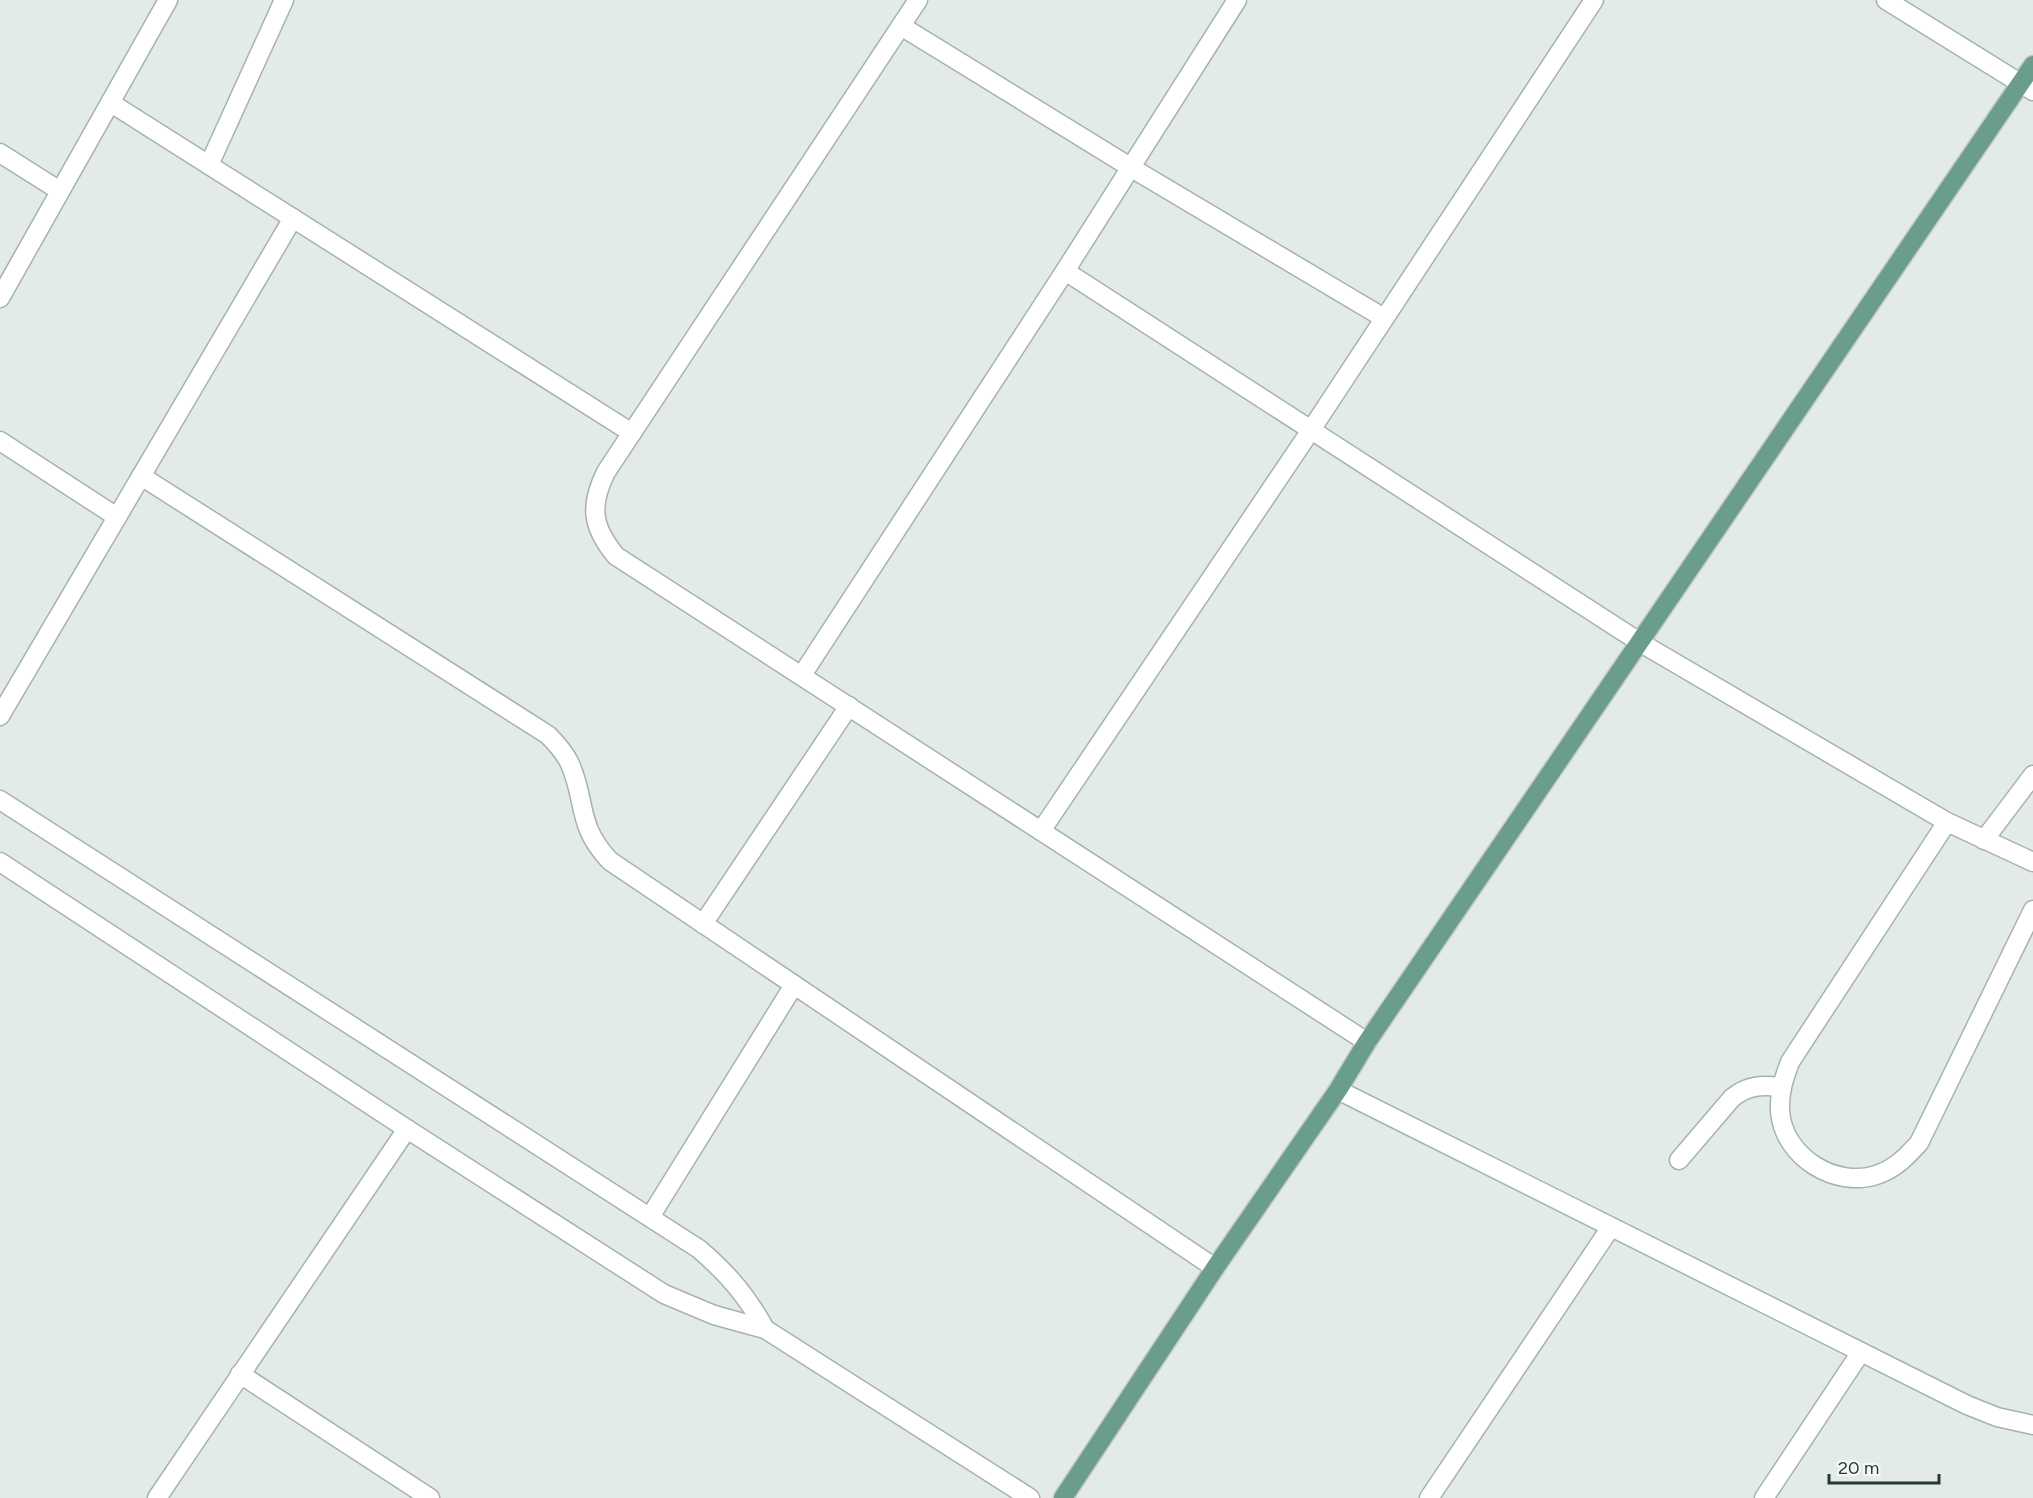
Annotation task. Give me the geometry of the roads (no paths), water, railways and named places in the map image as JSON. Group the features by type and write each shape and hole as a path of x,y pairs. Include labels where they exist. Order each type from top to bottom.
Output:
{"main road":[{"path":"1063,1498 1215,1268 1338,1090 1367,1042 2027,87 2033,65"}],"street":[{"path":"0,298 168,0"},
{"path":"209,165 284,0"},
{"path":"918,0 597,489 595,516 604,542 616,556 1367,1042"},
{"path":"802,675 1065,271 1237,0"},
{"path":"1041,831 1311,430 1594,0"},
{"path":"1886,0 2027,87"},
{"path":"901,26 1384,318"},
{"path":"111,103 632,433"},
{"path":"0,153 60,191"},
{"path":"0,716 293,218"},
{"path":"1065,271 1641,643 1947,822 2033,862"},
{"path":"0,441 117,517"},
{"path":"141,476 548,735 561,748 570,764 585,823 598,848 610,861 1215,1268"},
{"path":"703,924 849,706"},
{"path":"1984,840 2033,775"},
{"path":"0,800 699,1249 737,1285 753,1306 765,1329"},
{"path":"1947,822 1790,1062 1781,1087 1780,1113 1788,1138 1804,1158 1826,1173 1852,1178 1878,1175 1901,1163 1919,1143 2033,910"},
{"path":"0,862 406,1129 664,1294 714,1315 765,1329 1030,1498"},
{"path":"650,1217 794,985"},
{"path":"1679,1160 1740,1091 1751,1086 1781,1087"},
{"path":"1338,1090 1967,1405 1997,1417 2033,1425"},
{"path":"157,1498 406,1129"},
{"path":"1429,1498 1611,1227"},
{"path":"1764,1498 1861,1352"},
{"path":"240,1374 430,1498"}]}
